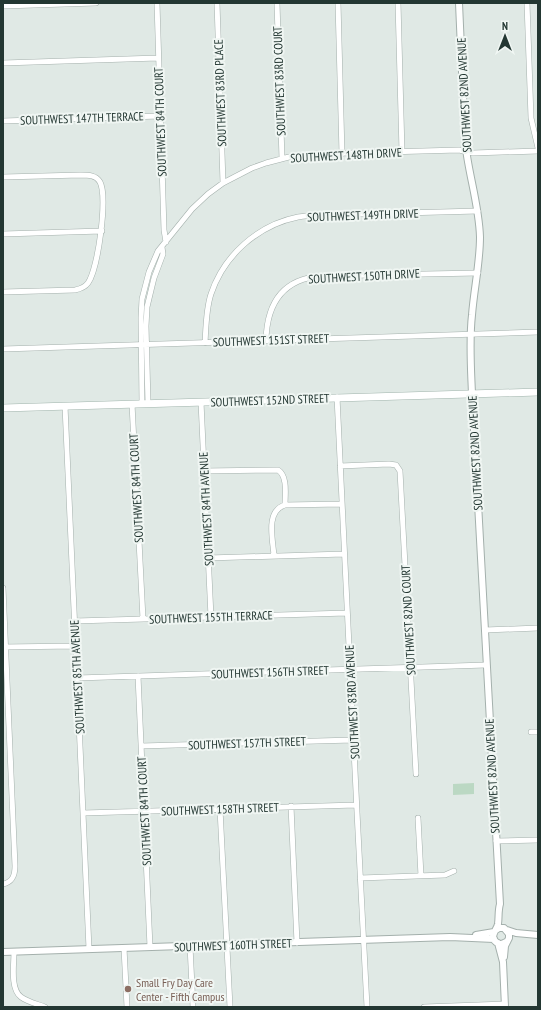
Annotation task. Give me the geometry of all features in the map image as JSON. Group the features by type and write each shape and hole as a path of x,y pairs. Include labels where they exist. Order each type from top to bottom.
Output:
{"main road":[{"name":"SOUTHWEST 152ND STREET","path":"3,408 538,392"}],"street":[{"path":"3,6 96,3"},
{"name":"SOUTHWEST 84TH COURT","path":"157,3 164,230 166,242"},
{"name":"SOUTHWEST 83RD PLACE","path":"217,3 223,184"},
{"name":"SOUTHWEST 83RD COURT","path":"277,3 282,158"},
{"path":"338,3 342,154"},
{"path":"398,3 402,152"},
{"name":"SOUTHWEST 82ND AVENUE","path":"460,3 466,152 478,211 480,243 478,273 472,308 470,333 486,665 500,904 498,925 495,931"},
{"path":"527,3 531,112 538,148"},
{"path":"3,63 158,58"},
{"name":"SOUTHWEST 147TH TERRACE","path":"3,121 160,116"},
{"name":"SOUTHWEST 148TH DRIVE","path":"162,247 198,203 223,184 252,168 282,158 305,155 459,150 473,153 538,151"},
{"path":"3,177 86,175 96,178 100,182 102,189 102,231 88,284 75,290 3,292"},
{"name":"SOUTHWEST 149TH DRIVE","path":"205,342 211,295 218,277 231,258 241,247 253,237 270,227 293,218 317,215 478,211"},
{"path":"3,234 102,231"},
{"path":"145,403 147,307 154,278 163,254 162,247"},
{"path":"145,403 140,345 141,318 144,291 152,264 158,251 162,247"},
{"name":"SOUTHWEST 150TH DRIVE","path":"266,340 267,323 273,305 284,290 301,279 321,276 478,273"},
{"name":"SOUTHWEST 151ST STREET","path":"3,349 538,332"},
{"name":"SOUTHWEST 83RD AVENUE","path":"337,397 367,1007"},
{"name":"SOUTHWEST 84TH AVENUE","path":"201,402 211,617"},
{"name":"SOUTHWEST 84TH COURT","path":"132,404 143,619"},
{"name":"SOUTHWEST 85TH AVENUE","path":"65,406 89,949"},
{"name":"SOUTHWEST 82ND COURT","path":"340,466 389,464 398,467 400,471 416,774"},
{"path":"204,471 272,469 280,471 285,480 285,505"},
{"path":"274,556 272,517 278,508 285,505 342,504"},
{"path":"208,558 344,554"},
{"path":"3,588 4,647 15,866 14,875 11,880 3,884"},
{"name":"SOUTHWEST 155TH TERRACE","path":"74,621 347,613"},
{"path":"485,630 538,628"},
{"path":"4,647 76,646"},
{"name":"SOUTHWEST 156TH STREET","path":"77,678 486,665"},
{"name":"SOUTHWEST 84TH COURT","path":"138,676 150,947"},
{"path":"531,732 538,732"},
{"name":"SOUTHWEST 157TH STREET","path":"141,746 354,740"},
{"name":"SOUTHWEST 158TH STREET","path":"83,813 356,805"},
{"path":"291,806 297,943"},
{"path":"220,809 230,1007"},
{"path":"418,818 421,876"},
{"path":"496,841 538,840"},
{"path":"360,878 445,875 454,871"},
{"name":"SOUTHWEST 82ND AVENUE","path":"500,904 506,930"},
{"path":"424,1007 505,1005 502,962 496,941 495,931 500,928 516,933 538,935"},
{"path":"502,962 509,935 506,930"},
{"name":"SOUTHWEST 160TH STREET","path":"462,937 495,931"},
{"path":"496,941 502,944 517,937 538,935"},
{"name":"SOUTHWEST 160TH STREET","path":"3,952 462,937 496,941"},
{"path":"190,946 194,1007"},
{"path":"124,948 127,1007"},
{"path":"14,952 14,982 17,993 22,998 45,1007"}],"green space":[{"path":"474,783 474,794 453,795 453,784"}],"place":[{"name":"Small Fry Day Care Center - Fifth Campus","path":"128,989"}]}
